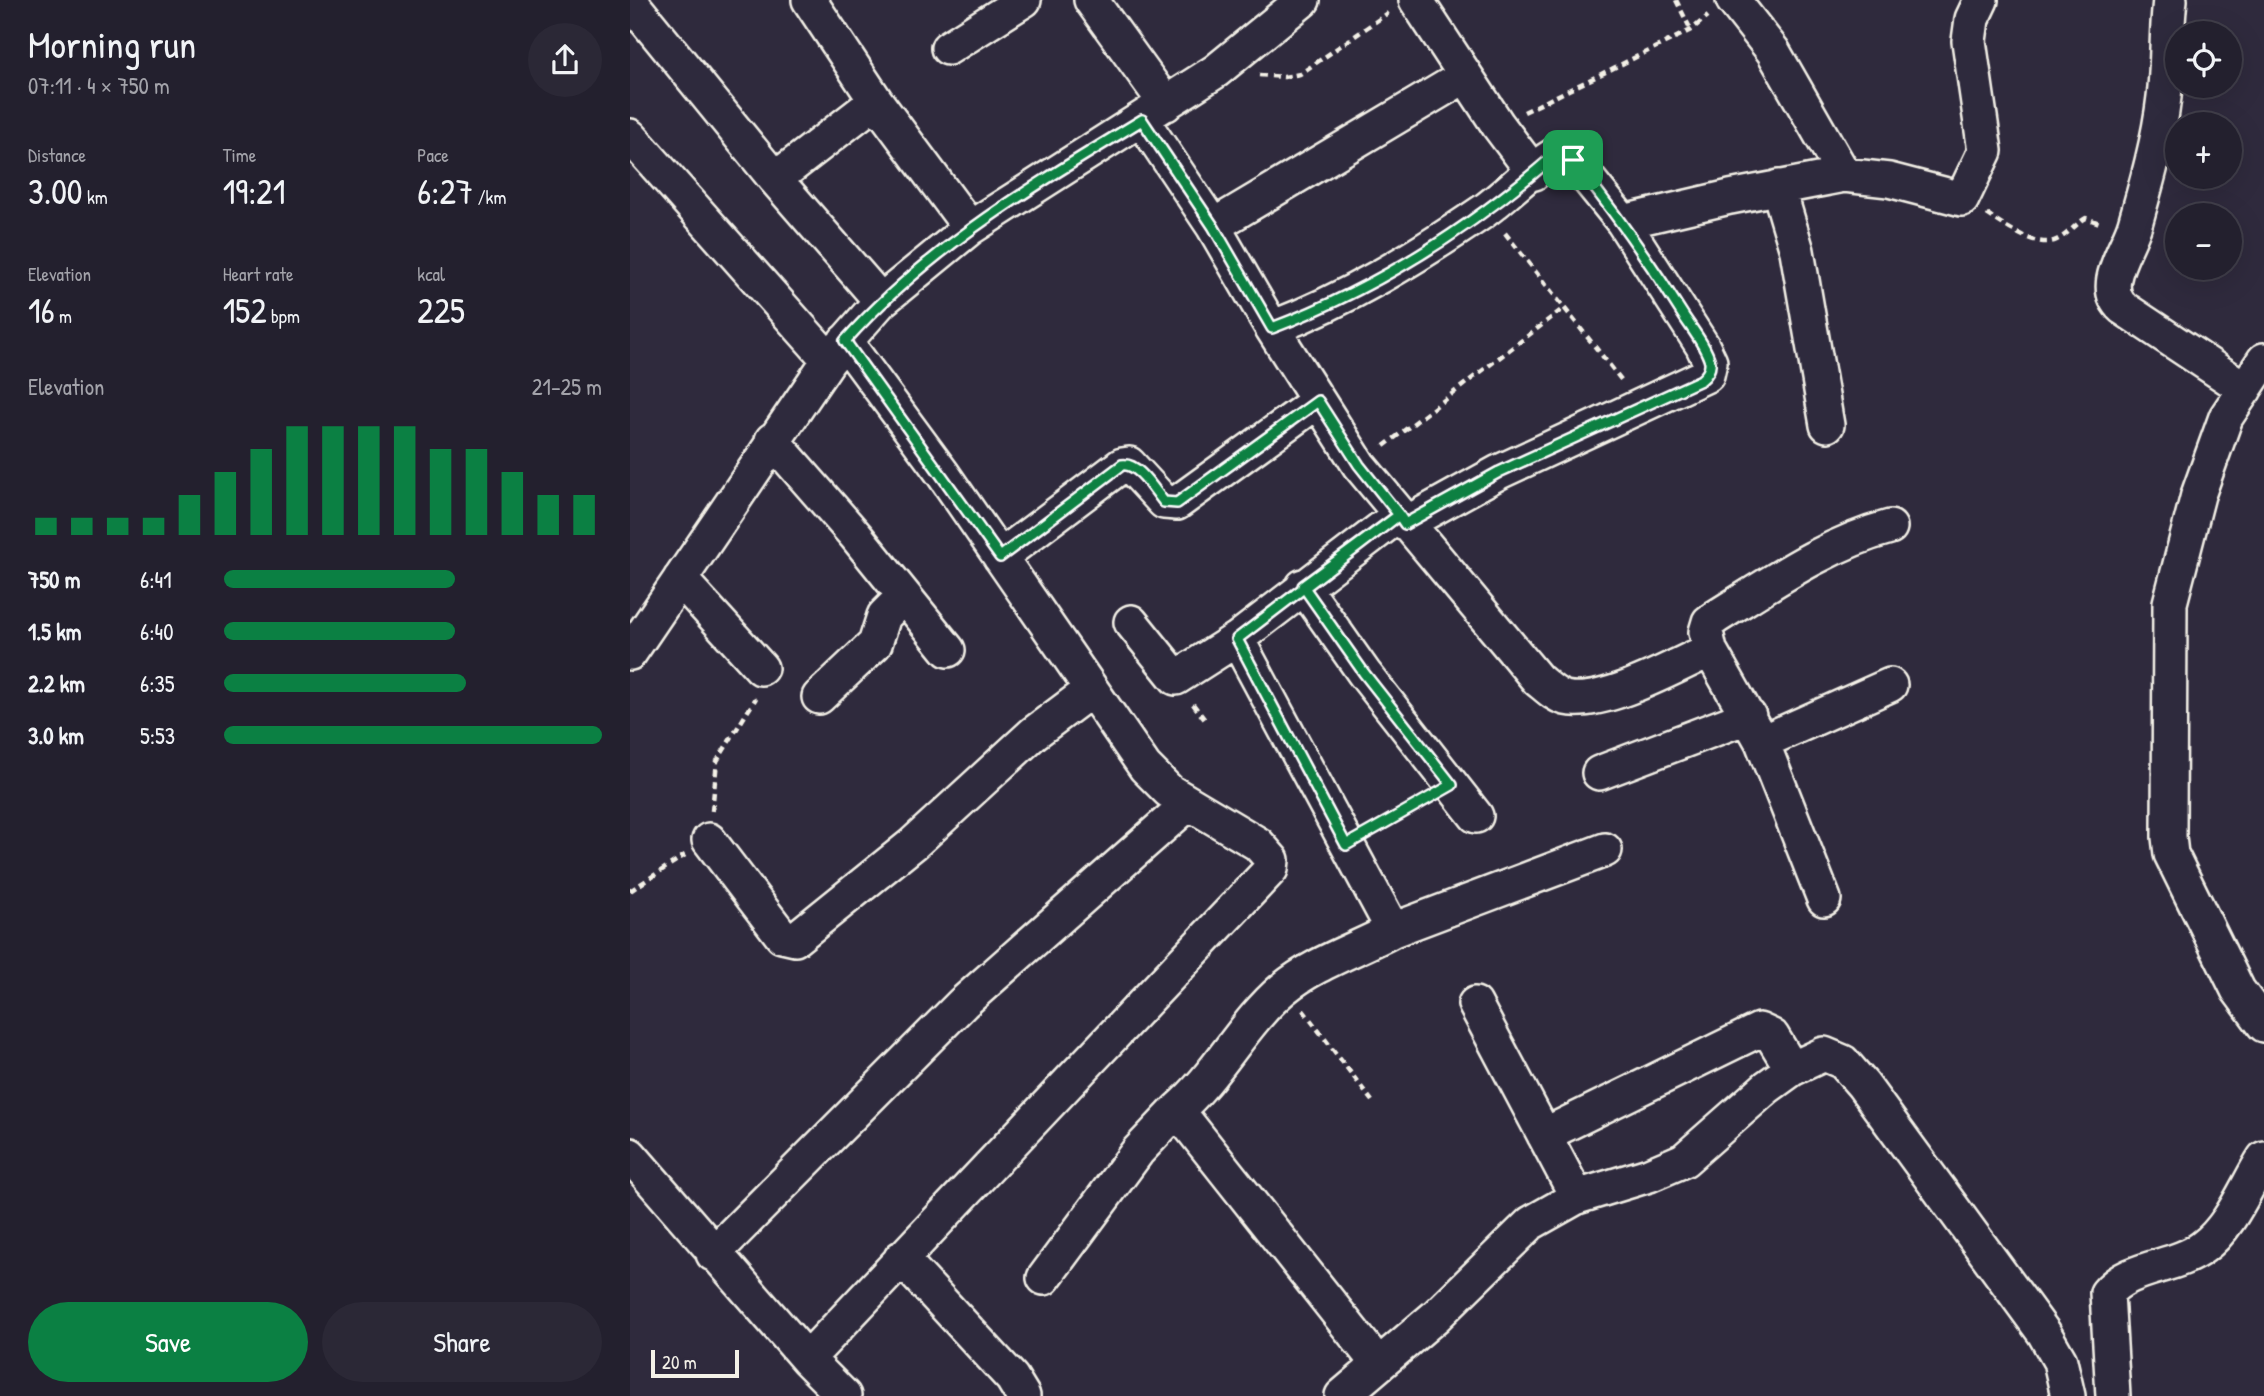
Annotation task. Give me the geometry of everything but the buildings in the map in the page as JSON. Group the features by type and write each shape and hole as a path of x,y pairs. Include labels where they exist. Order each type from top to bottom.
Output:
{"street":[{"path":"809,0 876,102 970,228"},
{"path":"948,48 1024,0"},
{"path":"1091,0 1154,112 1213,226 1272,328 1359,465 1402,520 1538,680 1566,698 1586,698 1625,689 1710,650"},
{"path":"630,653 772,440 837,350 881,301 970,228 1216,71 1303,0"},
{"path":"1733,0 1773,51 1844,175"},
{"path":"1623,222 1844,175 1889,180 1962,198 1985,151 1969,41 1972,19 1981,0"},
{"path":"2170,0 2164,101 2148,178 2131,237 2112,284 2117,302 2245,389"},
{"path":"1406,4 1465,76 1534,173"},
{"path":"634,13 881,301"},
{"path":"1213,226 1465,76"},
{"path":"775,179 876,102"},
{"path":"630,136 837,350 1000,557 1145,768 1169,791 1188,804 1258,844 1272,860 1267,876 807,1359"},
{"path":"1131,622 1176,678 1237,639 1303,586 1402,520 1642,405 1701,380 1709,371 1710,362 1623,222 1567,154 1555,155 1486,209 1376,282 1315,312 1272,328"},
{"path":"1778,187 1797,251 1827,425"},
{"path":"2264,360 2226,417 2198,495 2170,603 2169,837 2171,854 2190,898 2238,990 2264,1025"},
{"path":"1000,557 1122,465 1129,464 1136,469 1164,502 1177,503 1318,401"},
{"path":"772,440 948,650"},
{"path":"1824,899 1755,729 1710,650 1706,632 1709,622 1716,617 1829,549 1860,535 1890,527"},
{"path":"680,579 761,668"},
{"path":"1303,586 1364,673 1476,816"},
{"path":"819,697 875,644 884,616 904,596"},
{"path":"1237,639 1392,930"},
{"path":"1599,773 1755,729 1890,685"},
{"path":"709,840 782,936 795,939 913,844 1034,733 1090,691"},
{"path":"713,1254 962,1003 1188,804"},
{"path":"1044,1278 1139,1151 1177,1110 1194,1096 1242,1032 1285,987 1392,930 1605,850"},
{"path":"1475,1004 1577,1197"},
{"path":"1544,1135 1759,1030 1772,1036 1792,1069"},
{"path":"1342,1396 1436,1316 1531,1223 1577,1197 1649,1175 1684,1160 1708,1136 1792,1069 1812,1057 1834,1056 1843,1062 1863,1085 2044,1333 2060,1362 2068,1396"},
{"path":"1177,1110 1378,1364"},
{"path":"630,1155 713,1254 807,1359 844,1396"},
{"path":"2113,1396 2107,1293 2137,1275 2183,1259 2204,1246 2222,1227 2264,1158"},
{"path":"901,1258 1012,1378 1023,1396"}],"path":[{"path":"1498,125 1691,30 1676,0"},
{"path":"1216,71 1284,77 1300,74 1406,4"},
{"path":"1962,198 2032,239 2056,241 2086,218 2131,237"},
{"path":"1486,209 1642,405"},
{"path":"1359,465 1564,308"},
{"path":"630,891 709,840 717,761 762,689 766,679 761,668"},
{"path":"1346,845 1452,785"},
{"path":"1285,987 1372,1101"}],"route":[{"path":"1573,160 1562,152 1555,155 1486,209 1376,282 1315,312 1272,328 1213,226 1142,120 970,228 881,301 845,341 1000,557 1122,465 1129,464 1136,469 1164,502 1177,503 1318,401 1359,465 1399,515 1303,586 1237,639 1346,845 1452,785 1364,673 1303,586 1351,551 1399,515 1405,524 1499,472 1701,380 1709,371 1710,362 1702,345 1672,297 1623,222 1573,160"}]}
